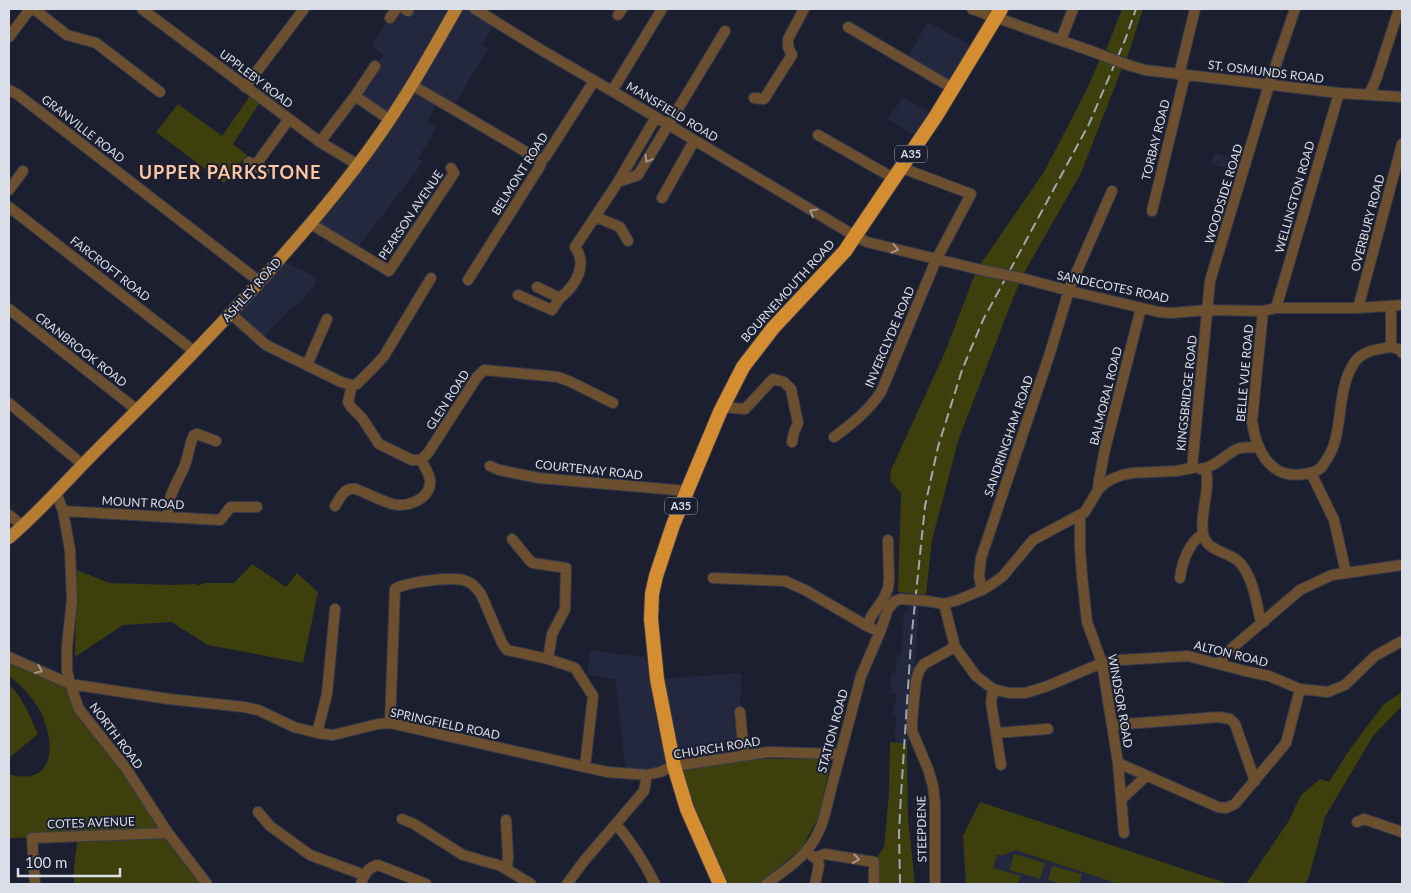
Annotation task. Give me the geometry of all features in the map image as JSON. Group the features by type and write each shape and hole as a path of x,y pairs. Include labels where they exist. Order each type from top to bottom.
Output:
{"highway":[{"name":"BOURNEMOUTH ROAD","path":"674,766 658,679 651,606 656,576 673,525 722,407 743,366 787,312 844,251 899,174 954,89 999,13"},
{"name":"A35","path":"674,766 688,809 720,884"}],"main road":[{"name":"ASHLEY ROAD","path":"9,538 195,352 311,224 358,165 390,120 456,9"}],"street":[{"path":"9,37 30,9"},
{"path":"34,9 67,35 96,43 160,92"},
{"name":"UPPLEBY ROAD","path":"142,9 320,142 358,165"},
{"path":"245,86 304,9"},
{"path":"390,18 396,9"},
{"name":"MANSFIELD ROAD","path":"475,9 542,51 855,236"},
{"path":"612,91 662,9"},
{"path":"754,98 764,99 792,55 788,47 788,39 804,9"},
{"name":"ST. OSMUNDS ROAD","path":"972,9 999,13 1060,40 1145,70 1339,93 1402,97"},
{"path":"1060,40 1073,9"},
{"name":"TORBAY ROAD","path":"1152,211 1195,9"},
{"name":"WOODSIDE ROAD","path":"1208,310 1210,281 1269,85 1295,9"},
{"path":"1369,95 1400,9"},
{"path":"848,27 954,89"},
{"path":"618,182 638,175 725,31"},
{"path":"320,142 375,66"},
{"name":"BELMONT ROAD","path":"468,280 542,160 594,81"},
{"path":"412,85 538,160 542,160"},
{"name":"GRANVILLE ROAD","path":"9,90 17,94 260,282"},
{"name":"WELLINGTON ROAD","path":"1276,308 1339,93"},
{"path":"355,96 390,120"},
{"path":"518,295 552,310 560,298 570,290 576,280 580,266 580,255 575,247 618,182 656,117"},
{"path":"256,166 289,119"},
{"path":"818,135 899,174"},
{"path":"662,198 694,140"},
{"name":"OVERBURY ROAD","path":"1358,308 1402,144"},
{"path":"9,190 23,171"},
{"name":"PEARSON AVENUE","path":"311,224 390,272 455,172"},
{"name":"INVERCLYDE ROAD","path":"834,437 872,406 881,392 936,260 971,194 899,174"},
{"name":"SANDRINGHAM ROAD","path":"982,590 979,576 981,558 1070,287 1112,191"},
{"name":"FARCROFT ROAD","path":"9,207 195,352"},
{"path":"596,217 620,227 628,241"},
{"name":"SANDECOTES ROAD","path":"855,236 867,242 936,260 1021,278 1159,312 1208,310 1263,311 1276,308 1358,308 1402,305"},
{"path":"231,314 266,345 341,382 352,385 362,380 384,356 431,278"},
{"path":"537,287 560,298"},
{"path":"1391,306 1391,347"},
{"name":"BALMORAL ROAD","path":"1098,490 1106,449 1141,308"},
{"name":"CRANBROOK ROAD","path":"9,309 137,410"},
{"name":"KINGSBRIDGE ROAD","path":"1080,516 1089,508 1098,490 1104,484 1122,475 1176,472 1192,468 1208,310"},
{"name":"BELLE VUE ROAD","path":"1263,311 1252,421 1258,447 1268,462 1278,471 1296,476 1311,473"},
{"path":"307,365 327,319"},
{"path":"1346,573 1334,520 1311,473 1322,468 1335,442 1347,376 1356,361 1370,351 1391,347 1400,350 1402,353"},
{"name":"GLEN ROAD","path":"420,460 428,453 480,372 484,370 558,377 614,404"},
{"path":"722,407 745,409 773,378 784,382 791,389 798,423 792,442"},
{"path":"335,506 347,489 356,485 394,504 418,501 424,495 431,482 420,460 412,460 379,444 362,418 350,408 348,402 352,385"},
{"path":"9,403 82,464"},
{"path":"168,517 171,492 185,463 194,435 197,434 216,441"},
{"path":"1192,468 1199,469 1212,466 1235,449 1258,447"},
{"name":"COURTENAY ROAD","path":"490,466 499,470 539,478 687,491"},
{"path":"1205,468 1207,480 1203,534 1210,546 1236,558 1242,564 1251,582 1260,618 1264,622"},
{"name":"NORTH ROAD","path":"56,492 63,511 70,550 72,600 67,647 67,670 79,709 125,767 168,833 207,884"},
{"name":"MOUNT ROAD","path":"63,511 220,520 231,507 257,507"},
{"path":"9,516 23,526"},
{"path":"1001,765 991,702 993,689 976,676 955,647 944,604 982,590 1003,576 1033,540 1080,516"},
{"name":"WINDSOR ROAD","path":"1080,516 1080,546 1087,622 1102,663 1118,763 1124,833"},
{"path":"1180,578 1184,562 1194,540 1203,534"},
{"path":"512,539 533,563 571,567 565,609 552,634 548,659"},
{"path":"867,626 888,588 888,540"},
{"path":"1220,664 1225,654 1300,590 1332,574 1402,565"},
{"path":"713,578 785,581 805,590 880,632"},
{"path":"390,723 393,601 396,587 428,581 454,579 469,582 481,594 502,643 507,650 548,659 575,668 593,696 584,767"},
{"name":"STATION ROAD","path":"766,884 807,851 823,822 861,676 888,609 895,600 900,599 944,604"},
{"path":"318,733 327,694 335,609"},
{"name":"ALTON ROAD","path":"993,689 1009,693 1025,693 1045,687 1102,663 1120,660 1188,656 1269,676 1300,689 1328,692 1345,685 1374,656 1402,641"},
{"name":"STEEPDENE","path":"935,884 935,803 933,786 928,768 912,730 912,720 916,681 919,671 924,664 955,647"},
{"name":"SPRINGFIELD ROAD","path":"9,657 70,684 169,700 244,707 258,710 294,727 318,733 333,735 390,723 607,772 647,775"},
{"path":"1118,763 1218,807 1226,808 1235,804 1286,743 1300,689"},
{"path":"740,712 744,756"},
{"path":"1112,725 1219,716 1230,719 1235,724 1255,781"},
{"path":"997,733 1048,728"},
{"name":"CHURCH ROAD","path":"647,775 674,766 769,752 840,754"},
{"path":"567,884 584,861 644,791 647,775"},
{"path":"1122,799 1146,776"},
{"path":"258,812 270,826 310,854 363,880 373,866 378,865 426,884"},
{"path":"402,819 414,824 463,855 502,866 531,884"},
{"path":"1357,822 1364,819 1402,832"},
{"path":"506,820 507,869"},
{"path":"616,824 633,844 655,884"},
{"name":"COTES AVENUE","path":"35,884 32,838 168,833"},
{"path":"807,851 817,859 819,865 815,884"},
{"path":"817,859 825,854 874,862 874,884"}],"shaded area":[{"path":"396,9 490,9 486,16 496,22 482,44 488,49 452,108 438,101 427,122 437,128 418,158 423,162 356,250 311,224 390,120 355,96 383,55 371,46"},
{"path":"1122,9 1143,9 1127,58 1106,50"},
{"path":"1127,9 1138,9 1105,92 1082,142 983,326 967,362 944,435 935,470 923,547 909,741 907,744 904,774 903,884 892,884 896,715 892,714 897,694 891,693 892,687 889,687 892,673 895,673 897,655 901,655 904,613 908,613 913,536 919,493 928,451 969,330 1075,135 1104,71"},
{"path":"928,22 978,49 954,89 905,61"},
{"path":"1102,55 1124,63 1081,173 1021,278 959,438 932,540 926,595 898,592 901,493 890,481 891,470 945,352 977,269 1044,172 1085,93"},
{"path":"250,96 260,102 233,144 247,155 224,183 156,132 178,104 222,136"},
{"path":"903,97 936,116 921,139 888,119"},
{"path":"1214,153 1246,163 1243,173 1211,164"},
{"path":"279,260 317,277 315,285 297,306 291,308 261,340 231,314"},
{"path":"252,564 286,587 297,573 318,592 303,663 208,645 171,622 123,625 75,657 77,570 109,583 196,584 197,586 204,583 234,583"},
{"path":"590,650 656,659 658,679 741,673 740,712 744,755 626,773 615,679 587,675"},
{"path":"9,657 70,684 79,709 207,884 74,884 78,836 9,838 9,774 24,777 36,774 44,768 50,748 49,735 40,711 34,701 9,676"},
{"path":"9,685 22,701 38,734 9,758"},
{"path":"1402,692 1402,706 1373,736 1325,817 1309,877 1305,884 1246,884 1288,822 1301,795 1320,779 1329,782 1350,749 1383,705"},
{"path":"890,742 907,744 908,819 915,884 874,884 874,862 884,847 889,793"},
{"path":"825,758 829,761 830,765 819,816 802,848 758,884 726,884 696,815 683,770 686,768 760,759"},
{"path":"980,802 1229,884 1119,884 1015,850 1003,855 997,855 993,868 1021,876 1018,884 966,884 963,836"},
{"path":"993,849 1015,850 1119,884 988,884"},
{"path":"1014,854 1045,863 1040,879 1010,870"},
{"path":"1052,866 1082,874 1079,884 1061,884 1048,880"}],"railway":[{"path":"900,884 899,832 911,642 925,506 938,447 962,370 983,320 1089,124 1125,40 1136,9"}],"district":[{"name":"UPPER PARKSTONE","path":"230,173"}]}
